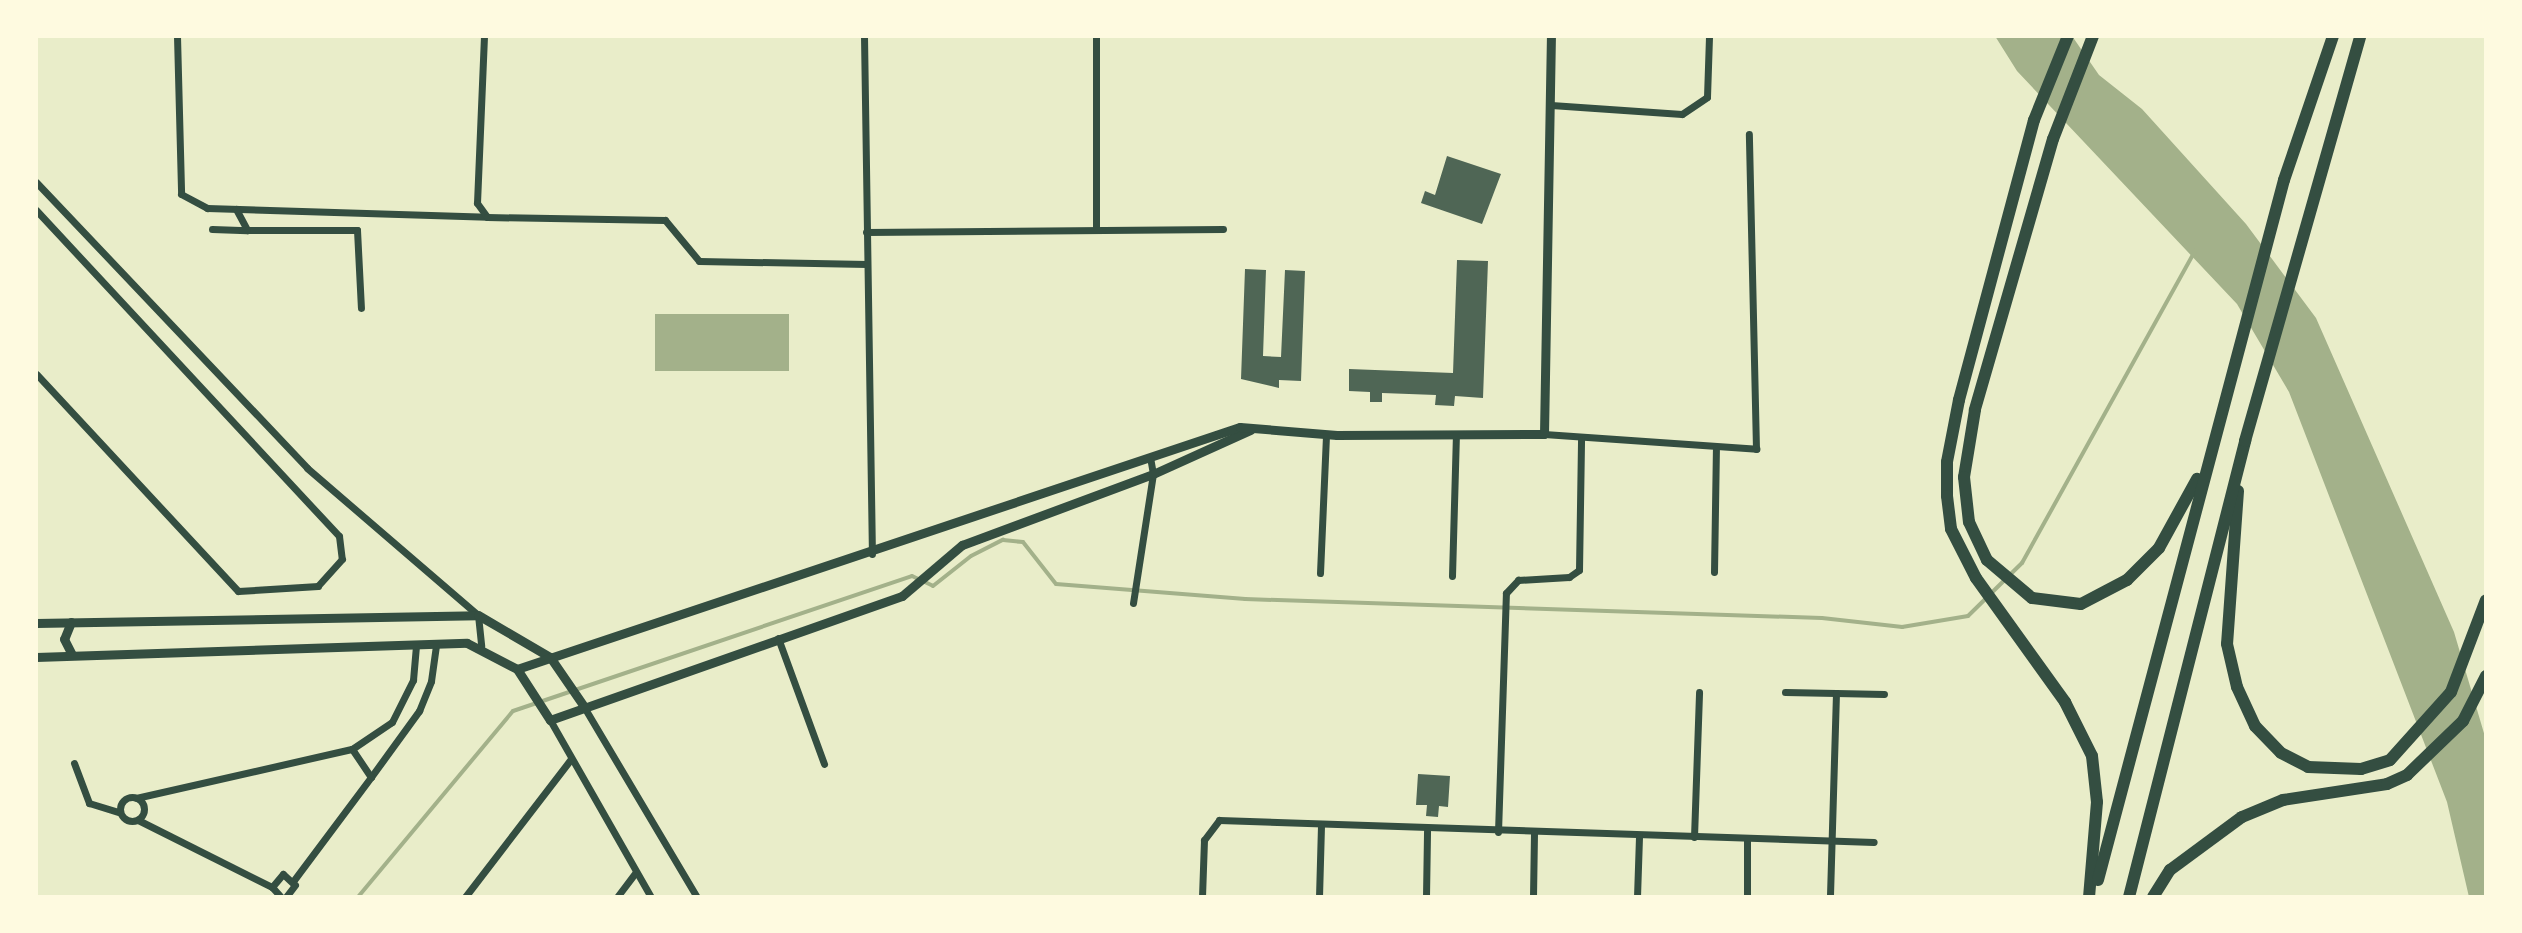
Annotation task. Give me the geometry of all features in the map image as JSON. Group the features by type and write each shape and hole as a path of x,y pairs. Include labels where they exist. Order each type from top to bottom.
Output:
{"highway":[{"path":"2068,36 2034,120 1947,462 1951,529 1976,578 2065,702 2092,756 2097,802 2092,897"},
{"path":"2093,36 2053,139 1968,446 1964,477 1969,522 1987,560 2032,598 2081,604 2127,580 2159,548 2209,452"},
{"path":"2092,897 2284,180 2333,36"},
{"path":"2129,897 2245,441 2360,36"},
{"path":"2245,441 2228,574 2227,644 2237,687 2255,726 2281,753 2308,767 2338,771 2390,760 2451,692 2470,652 2486,600"},
{"path":"2153,897 2170,870 2204,840 2242,817 2283,800 2387,784 2407,775 2454,733 2485,678"}],"main road":[{"path":"519,672 1240,427 1326,434 1544,434 1551,36"},
{"path":"36,657 481,646 519,672 548,715 581,701 902,596 918,586 962,545 1153,474 1250,430"},
{"path":"36,623 478,615 552,659 581,701"},
{"path":"71,622 64,639 72,655"}],"street":[{"path":"177,36 181,194 207,208 665,220 699,261 867,264"},
{"path":"484,36 477,203 487,217"},
{"path":"864,36 872,554"},
{"path":"1096,36 1096,230"},
{"path":"1551,105 1682,114 1707,97 1709,36"},
{"path":"1544,434 1581,440 1716,450 1756,449 1749,134"},
{"path":"36,182 307,468 478,615 481,646"},
{"path":"236,209 247,230"},
{"path":"36,210 339,536 342,559 324,582 311,586 238,591 36,374"},
{"path":"212,229 357,230 361,308"},
{"path":"866,232 1223,229"},
{"path":"1320,573 1326,434"},
{"path":"1452,576 1456,434"},
{"path":"1498,832 1506,593 1518,580 1569,577 1579,570 1581,440"},
{"path":"1714,572 1716,450"},
{"path":"1133,603 1153,474 1150,457"},
{"path":"778,638 824,764"},
{"path":"416,647 413,680 392,722 352,749 121,801 119,812 123,819 138,820 287,897 294,880 419,711 431,681 436,646"},
{"path":"1694,837 1699,692"},
{"path":"1785,692 1884,694"},
{"path":"1830,897 1836,693"},
{"path":"581,701 697,897"},
{"path":"548,715 570,760 651,897"},
{"path":"352,749 371,777"},
{"path":"465,897 570,760"},
{"path":"74,763 89,803 119,812"},
{"path":"136,798 144,808 138,820"},
{"path":"1202,897 1204,840 1219,820 1427,831 1832,838 1874,842"},
{"path":"1319,897 1321,825"},
{"path":"1426,897 1427,831"},
{"path":"1533,897 1534,833"},
{"path":"1637,897 1639,836"},
{"path":"1747,838 1747,897"},
{"path":"617,897 635,873"},
{"path":"272,887 283,874 294,880"}],"shaded area":[{"path":"1995,36 2072,36 2099,75 2142,109 2246,224 2316,318 2454,632 2486,740 2486,897 2469,897 2447,802 2289,392 2237,304 2017,71"},
{"path":"655,314 789,314 789,371 655,371"}],"building":[{"path":"1447,156 1501,174 1482,224 1421,203 1425,191 1435,195"},
{"path":"1457,260 1488,261 1483,398 1455,396 1454,406 1435,405 1436,395 1382,393 1382,402 1370,402 1370,392 1349,391 1349,369 1453,373"},
{"path":"1245,269 1266,270 1263,356 1281,357 1285,270 1305,271 1301,381 1279,380 1279,388 1241,379"},
{"path":"1418,774 1450,776 1448,807 1439,806 1438,817 1426,816 1427,805 1416,805"}],"waterway":[{"path":"358,897 513,711 912,576 933,586 971,556 1003,540 1023,542 1056,584 1245,599 1822,618 1902,627 1968,616 2022,563 2195,251"}]}
